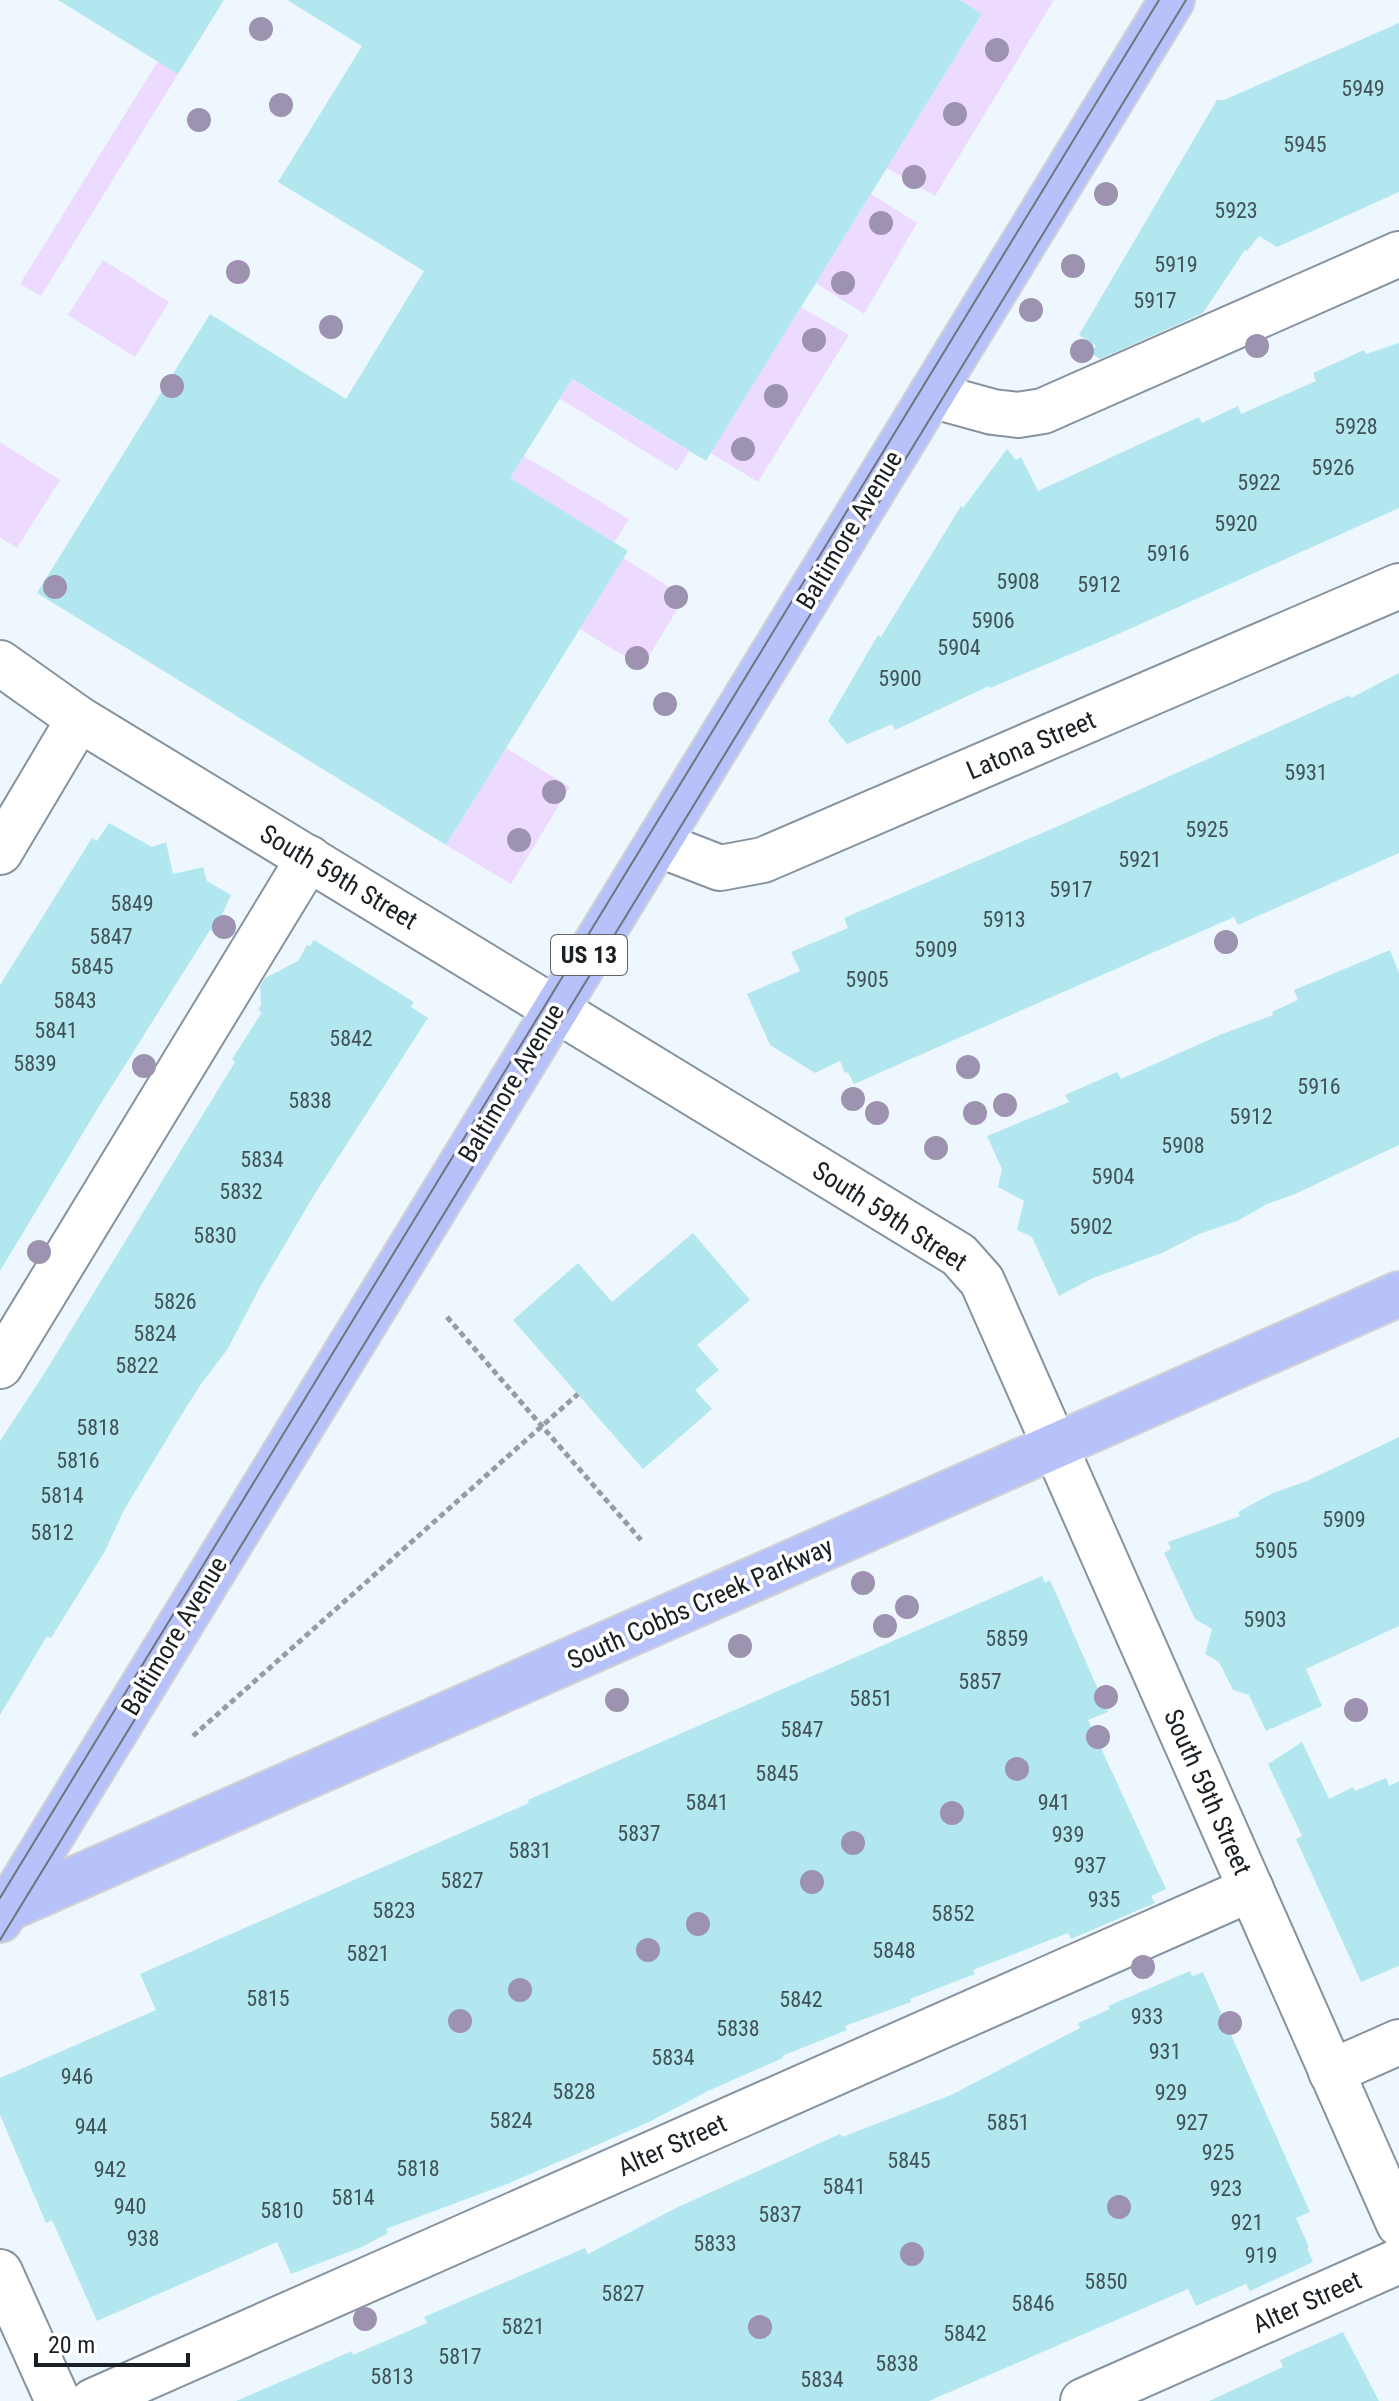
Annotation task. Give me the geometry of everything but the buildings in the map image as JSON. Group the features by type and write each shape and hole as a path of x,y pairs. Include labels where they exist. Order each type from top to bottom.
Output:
{"main road":[{"name":"Baltimore Avenue","path":"2,1914 1172,0"},
{"name":"South Cobbs Creek Parkway","path":"2,1914 1399,1294"}],"street":[{"path":"931,395 993,412 1018,415 1043,411 1399,254"},
{"name":"Latona Street","path":"658,844 720,868 763,860 1399,586"},
{"name":"South 59th Street","path":"0,663 79,719 959,1255 982,1281 1399,2224"},
{"path":"0,852 79,719"},
{"path":"0,1366 309,858"},
{"name":"Alter Street","path":"93,2401 1251,1889"},
{"path":"1331,2072 1399,2042"},
{"name":"Alter Street","path":"1083,2401 1399,2261"},
{"path":"0,2272 58,2401"}],"path":[{"path":"447,1317 641,1540"},
{"path":"193,1736 578,1394"}],"shaded area":[{"path":"960,0 1054,0 935,196 887,168 982,14"},
{"path":"158,61 178,74 41,296 20,284"},
{"path":"871,194 917,223 864,314 816,283"},
{"path":"103,260 169,302 135,357 68,315"},
{"path":"801,307 849,335 758,482 711,453"},
{"path":"571,379 689,451 677,471 560,399"},
{"path":"0,442 60,480 17,548 0,537"},
{"path":"524,456 629,519 614,543 510,478"},
{"path":"623,558 685,597 642,667 580,629"},
{"path":"506,748 570,787 511,884 446,845"}],"tram line":[{"path":"0,1898 1159,0"},
{"path":"0,1940 1186,0"}]}
